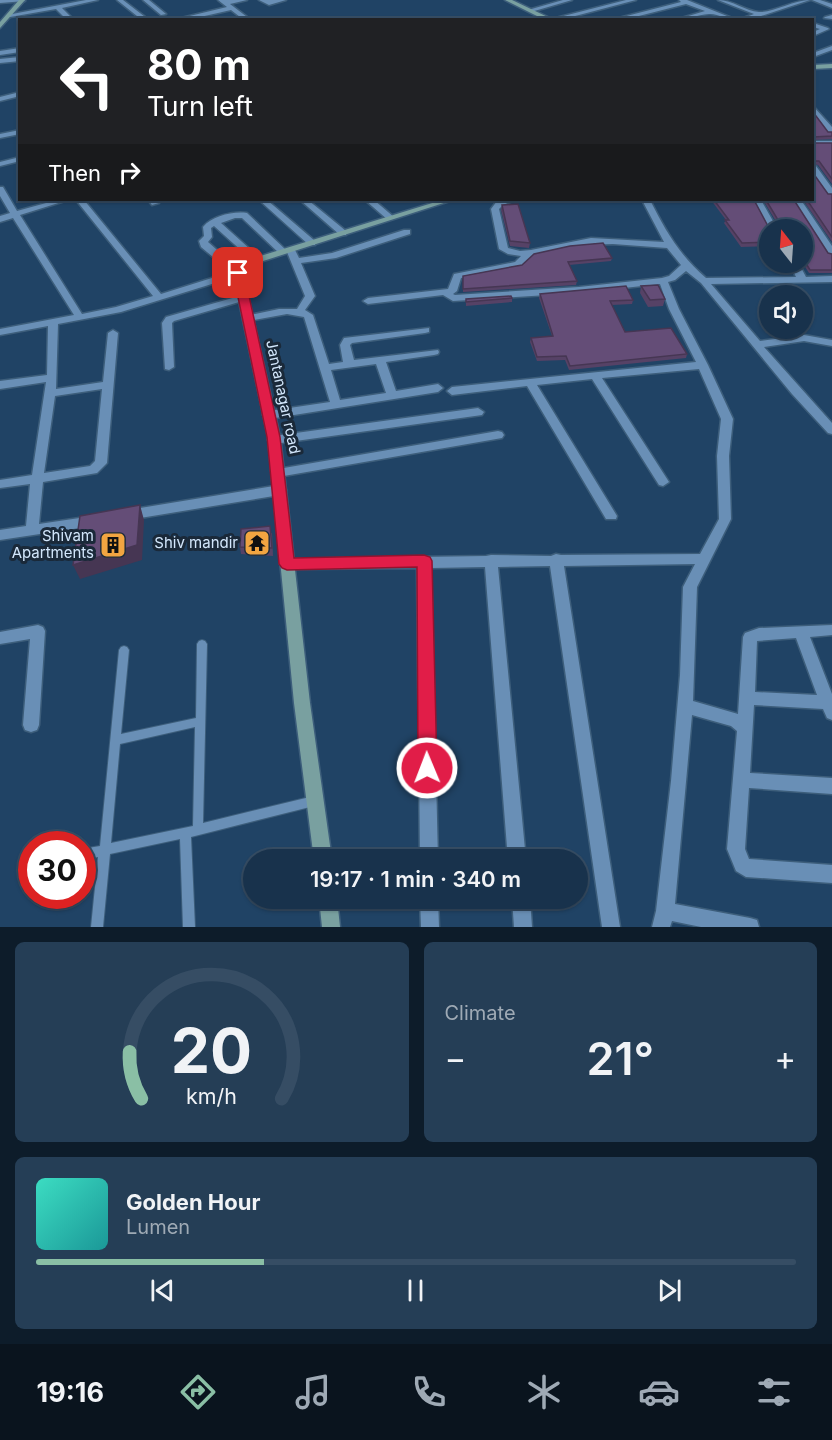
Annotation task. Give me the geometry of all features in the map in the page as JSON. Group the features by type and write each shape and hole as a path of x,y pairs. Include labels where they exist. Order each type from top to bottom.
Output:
{"street":[{"path":"0,1 22,0"},
{"path":"0,26 10,11 22,0"},
{"path":"10,11 58,7 95,0"},
{"path":"120,0 143,18"},
{"path":"146,0 163,14"},
{"path":"224,2 244,0"},
{"path":"262,0 269,3 283,0"},
{"path":"510,0 547,18"},
{"path":"531,10 569,0"},
{"path":"596,0 640,18"},
{"path":"559,18 633,0"},
{"path":"705,8 724,1 735,0"},
{"path":"747,18 807,0"},
{"path":"815,0 832,6"},
{"path":"622,18 684,1 729,18"},
{"path":"724,1 759,14"},
{"path":"224,2 246,18"},
{"path":"58,7 69,18"},
{"path":"186,18 233,8"},
{"path":"686,18 712,11"},
{"path":"814,25 829,29"},
{"path":"814,34 829,29"},
{"path":"814,55 832,48"},
{"path":"814,49 821,52"},
{"path":"0,53 18,50"},
{"path":"0,61 18,59"},
{"path":"814,67 832,66"},
{"path":"0,99 18,94"},
{"path":"814,109 832,132"},
{"path":"0,136 18,132"},
{"path":"829,143 832,151"},
{"path":"0,164 18,160"},
{"path":"814,169 832,194"},
{"path":"0,189 3,199 15,214 79,316"},
{"path":"0,219 60,201"},
{"path":"81,201 160,298"},
{"path":"264,201 312,243"},
{"path":"305,201 343,233"},
{"path":"370,201 392,218"},
{"path":"290,254 312,243 441,201"},
{"path":"507,201 500,203 495,209 504,249 511,253 530,253 594,241 668,245"},
{"path":"646,201 668,245 685,267 704,281 832,430"},
{"path":"758,201 768,219"},
{"path":"798,201 832,253"},
{"path":"238,273 204,245 203,241 208,237 207,227 214,222 234,215 244,215 290,254 310,296 300,311"},
{"path":"214,222 257,260"},
{"path":"0,332 118,310 238,273 257,260 290,254 333,256 407,232"},
{"path":"368,302 447,292 455,289 455,279 458,276 518,264 530,253"},
{"path":"447,292 453,298 579,290 663,281 672,278 685,267"},
{"name":"Jantanagar road","path":"238,273 274,440 322,849"},
{"path":"800,273 803,280"},
{"path":"704,281 832,279"},
{"path":"663,281 674,309 703,365 727,419 723,456 725,519 690,586 685,706 663,919 750,927"},
{"path":"169,367 167,323 170,320 243,298"},
{"path":"249,318 300,311 308,315 336,404"},
{"path":"32,530 52,378 54,321"},
{"path":"350,363 345,345 348,340 425,330"},
{"path":"0,484 93,470 101,463 113,333"},
{"path":"757,345 804,338 823,339 832,343"},
{"path":"325,368 434,352"},
{"path":"380,360 392,395"},
{"path":"452,391 703,365"},
{"path":"595,376 663,482"},
{"path":"0,385 52,378"},
{"path":"530,382 611,516"},
{"path":"50,393 108,385"},
{"path":"269,415 438,388"},
{"path":"274,440 478,412"},
{"path":"278,473 498,435"},
{"path":"0,536 280,490"},
{"path":"556,559 611,927"},
{"path":"287,564 705,559"},
{"path":"491,560 517,849"},
{"path":"424,561 429,849"},
{"path":"830,630 759,634 750,637 736,849 741,865 746,868 832,874"},
{"path":"0,638 38,631 31,725"},
{"path":"746,698 830,708 800,631"},
{"path":"685,706 736,720 745,728"},
{"path":"742,780 832,786"},
{"path":"329,909 331,927"},
{"path":"429,909 430,927"},
{"path":"522,909 523,927"}],"lane":[{"path":"198,830 202,644"},
{"path":"97,927 124,650"},
{"path":"115,740 201,721"},
{"path":"96,852 198,830 315,801"},
{"path":"185,833 189,927"}],"building":[{"path":"814,113 828,132 832,132 832,136 814,137"},
{"path":"814,143 832,143 832,179 819,161 814,161"},
{"path":"814,174 828,194 832,194 832,237 808,201 814,201"},
{"path":"715,201 755,201 764,219 759,219 759,242 742,243 725,220 729,220"},
{"path":"767,201 795,201 806,219 777,219"},
{"path":"518,204 530,243 510,241 502,205"},
{"path":"813,230 828,253 832,254 832,270 813,270"},
{"path":"603,243 612,258 568,262 577,281 463,289 463,276 522,265 534,254 570,246"},
{"path":"658,285 665,299 650,300 641,286"},
{"path":"626,286 633,300 610,301 625,332 671,328 687,354 570,366 566,356 537,357 531,338 553,336 540,294"},
{"path":"511,296 512,298 466,302 466,299"},
{"path":"140,505 137,545 73,565 80,516"},
{"path":"270,526 272,548 240,547 241,529"}],"place":[{"name":"Shiv mandir","path":"257,543"},
{"name":"Shivam Apartments","path":"113,545"}],"route":[{"path":"238,273 274,437 287,564 424,561 427,768"}]}
